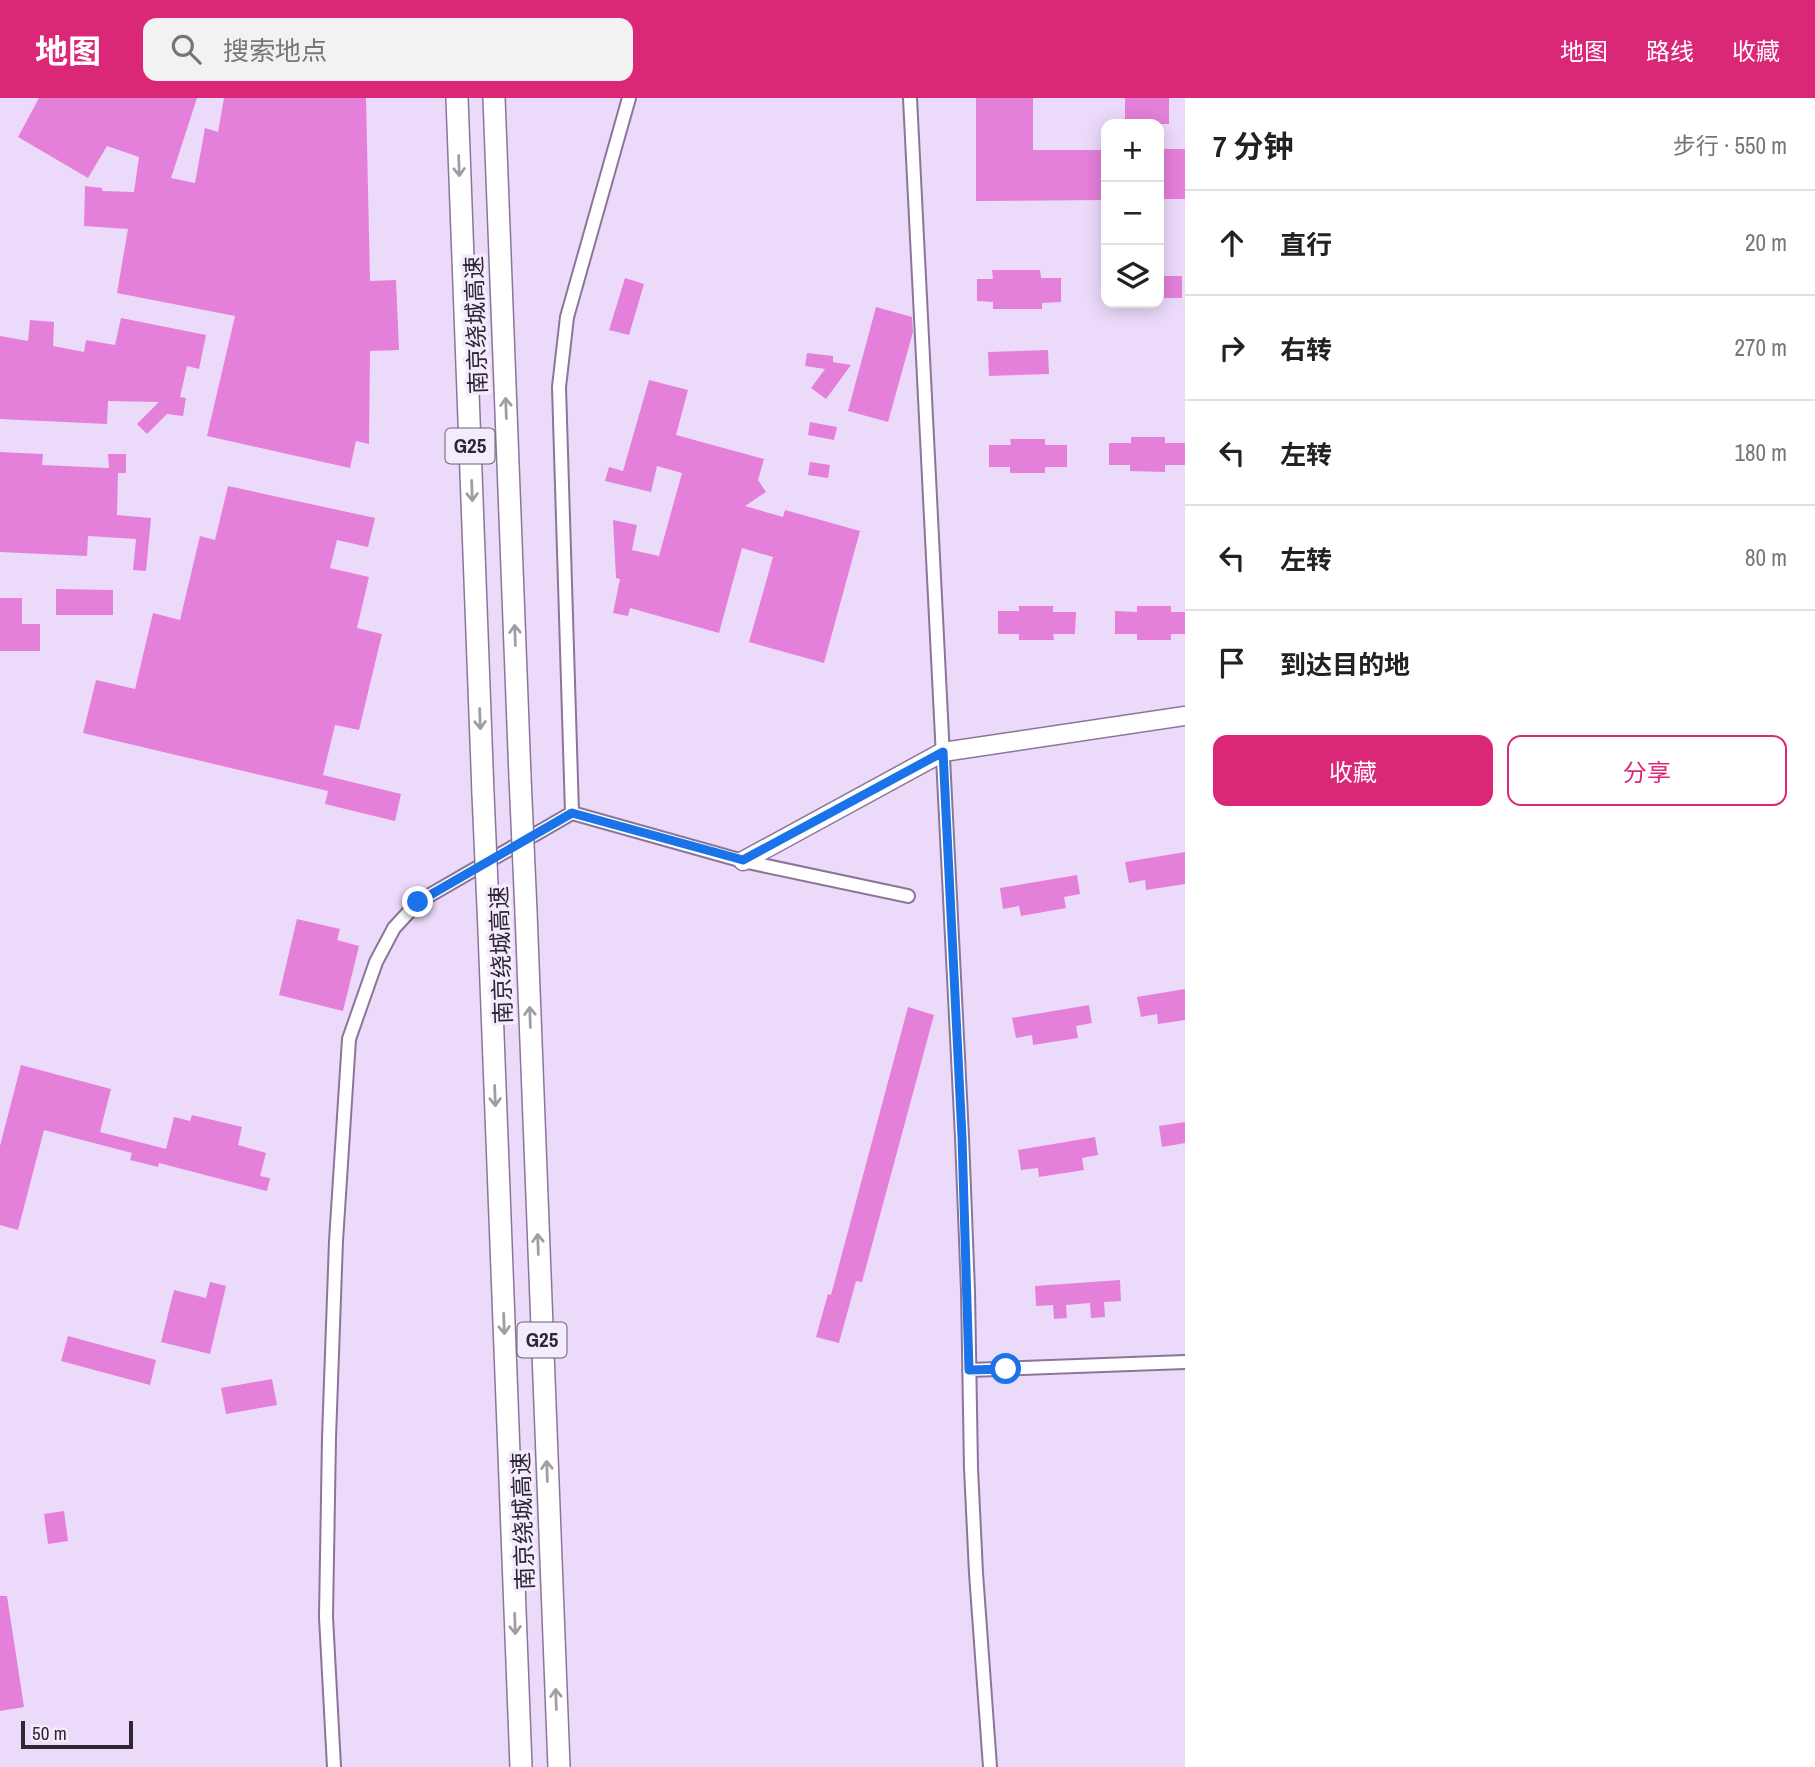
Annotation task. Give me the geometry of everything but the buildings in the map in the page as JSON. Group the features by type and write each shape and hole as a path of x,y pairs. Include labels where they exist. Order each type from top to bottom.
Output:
{"highway":[{"name":"南京绕城高速","path":"457,98 521,1767"},
{"name":"南京绕城高速","path":"494,98 559,1767"}],"street":[{"path":"572,813 559,387 567,317 629,98"},
{"path":"910,98 962,1137 976,1573 990,1767"},
{"path":"743,860 943,752 1185,716"},
{"path":"334,1767 326,1617 328,1438 336,1241 349,1039 376,962 394,928 418,902 572,813 743,860 908,896"},
{"path":"969,1370 1185,1362"}],"route":[{"path":"418,902 572,813 743,860 943,752 962,1137 969,1370 1006,1369"}]}
